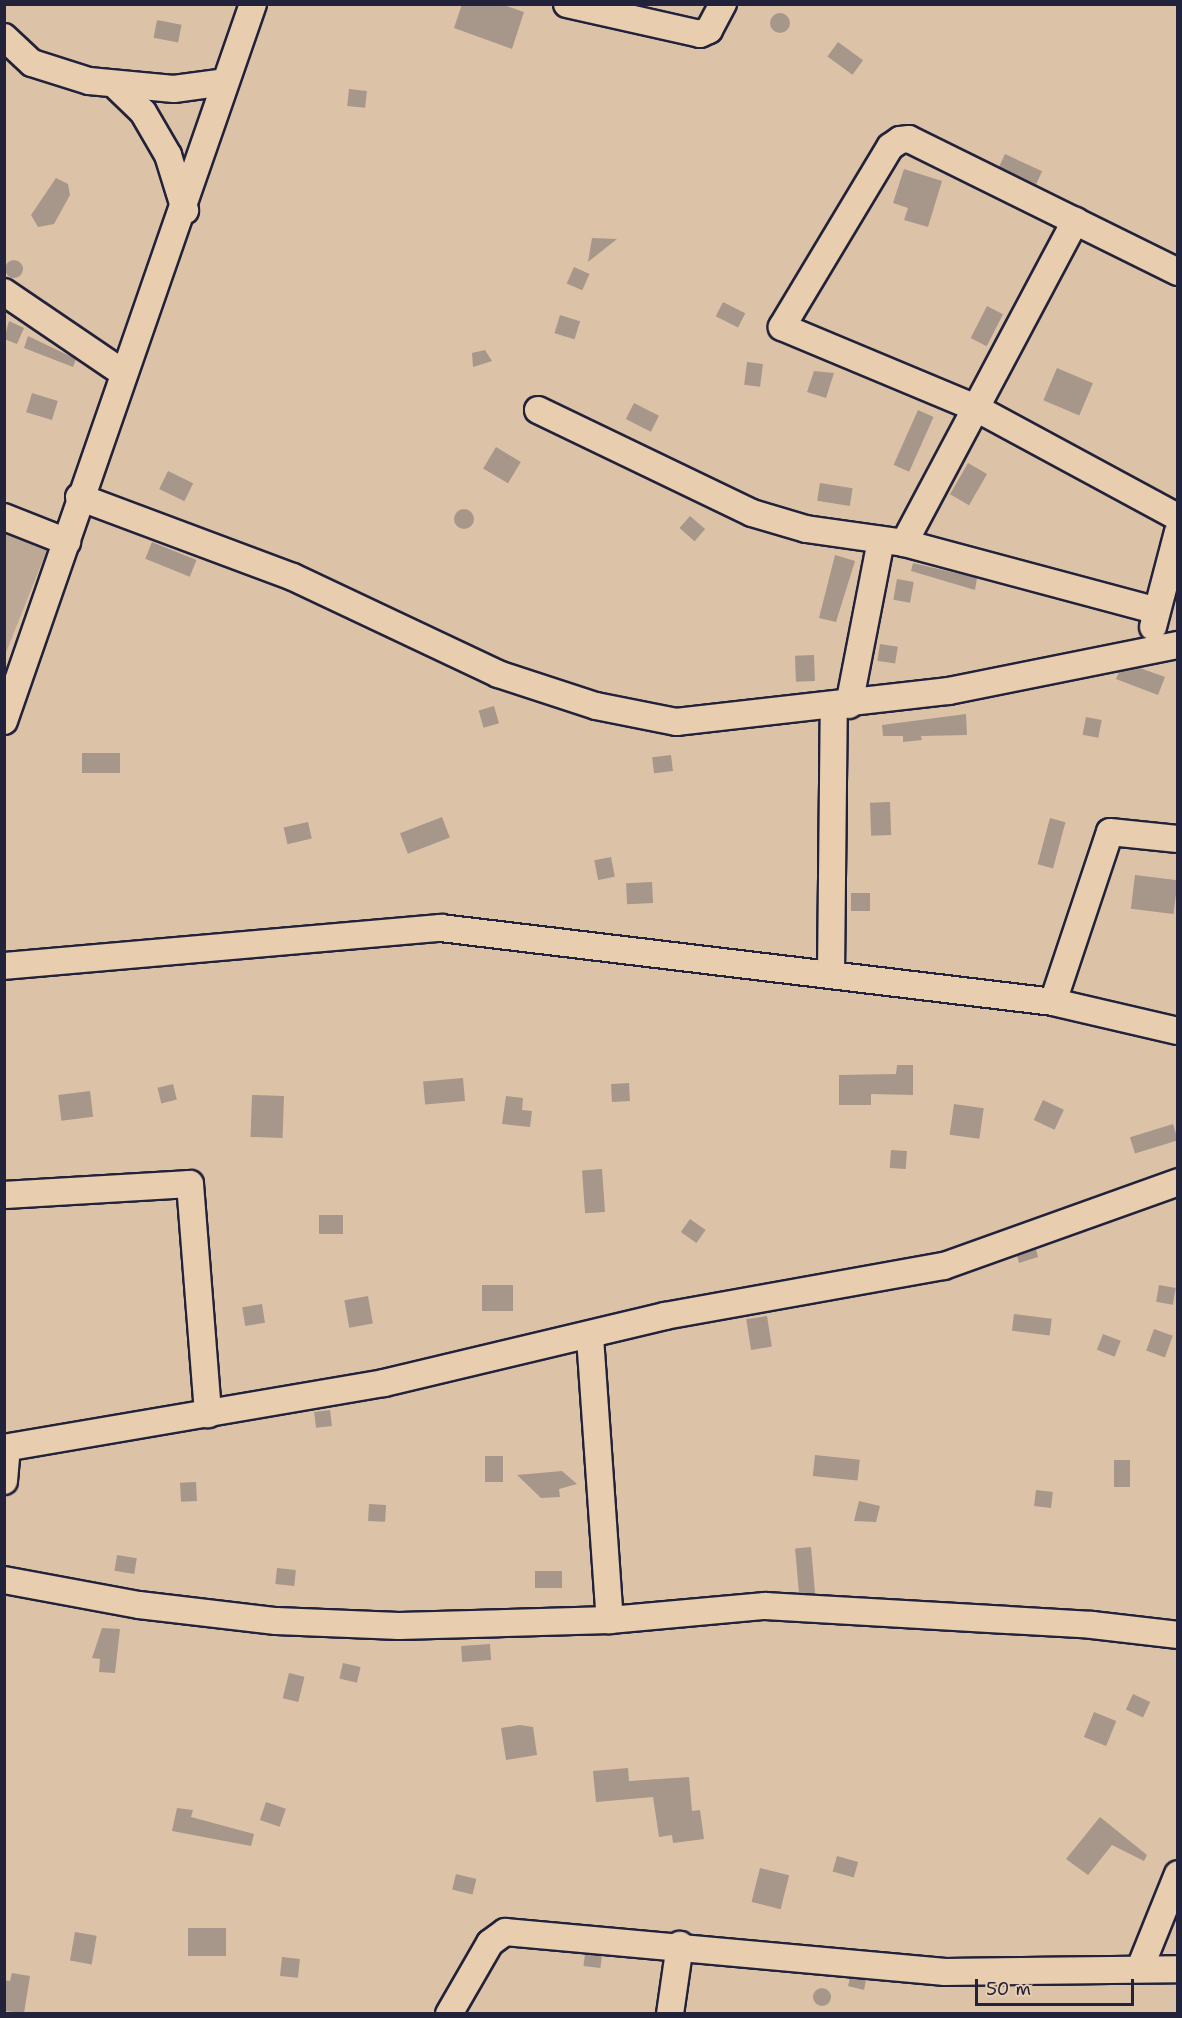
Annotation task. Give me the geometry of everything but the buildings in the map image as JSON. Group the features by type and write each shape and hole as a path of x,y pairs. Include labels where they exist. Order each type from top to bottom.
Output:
{"street":[{"path":"4,720 67,542 79,497 123,373 185,210 225,82 253,4"},
{"path":"567,4 700,34 709,30 723,4"},
{"path":"4,37 32,63 117,87 174,89 225,82"},
{"path":"117,87 143,112 168,154 185,210"},
{"path":"1178,272 909,139 900,140 890,147 782,323 788,332 976,408 1178,517"},
{"path":"831,974 842,706 892,542 976,408 1075,221"},
{"path":"4,292 123,373"},
{"path":"538,410 752,513 806,529 892,542 1154,610"},
{"path":"79,497 293,578 498,674 596,706 676,722 842,706 1008,682 1167,645 1154,610 1178,532"},
{"path":"4,517 67,542"},
{"path":"1053,1002 1110,832 1178,839"},
{"path":"4,966 441,928 1053,1002 1178,1031"},
{"path":"4,1481 6,1448 208,1414 591,1337 665,1316 944,1266 1178,1182"},
{"path":"4,1195 190,1184 208,1414"},
{"path":"591,1337 610,1620"},
{"path":"4,1580 139,1605 276,1621 399,1626 610,1620 765,1606 1092,1625 1178,1635"},
{"path":"1140,1968 1178,1874"},
{"path":"449,2013 490,1943 506,1932 680,1945 945,1972 1178,1969"},
{"path":"670,2013 680,1945"}],"shaded area":[{"path":"5,521 51,540 5,655"}]}
